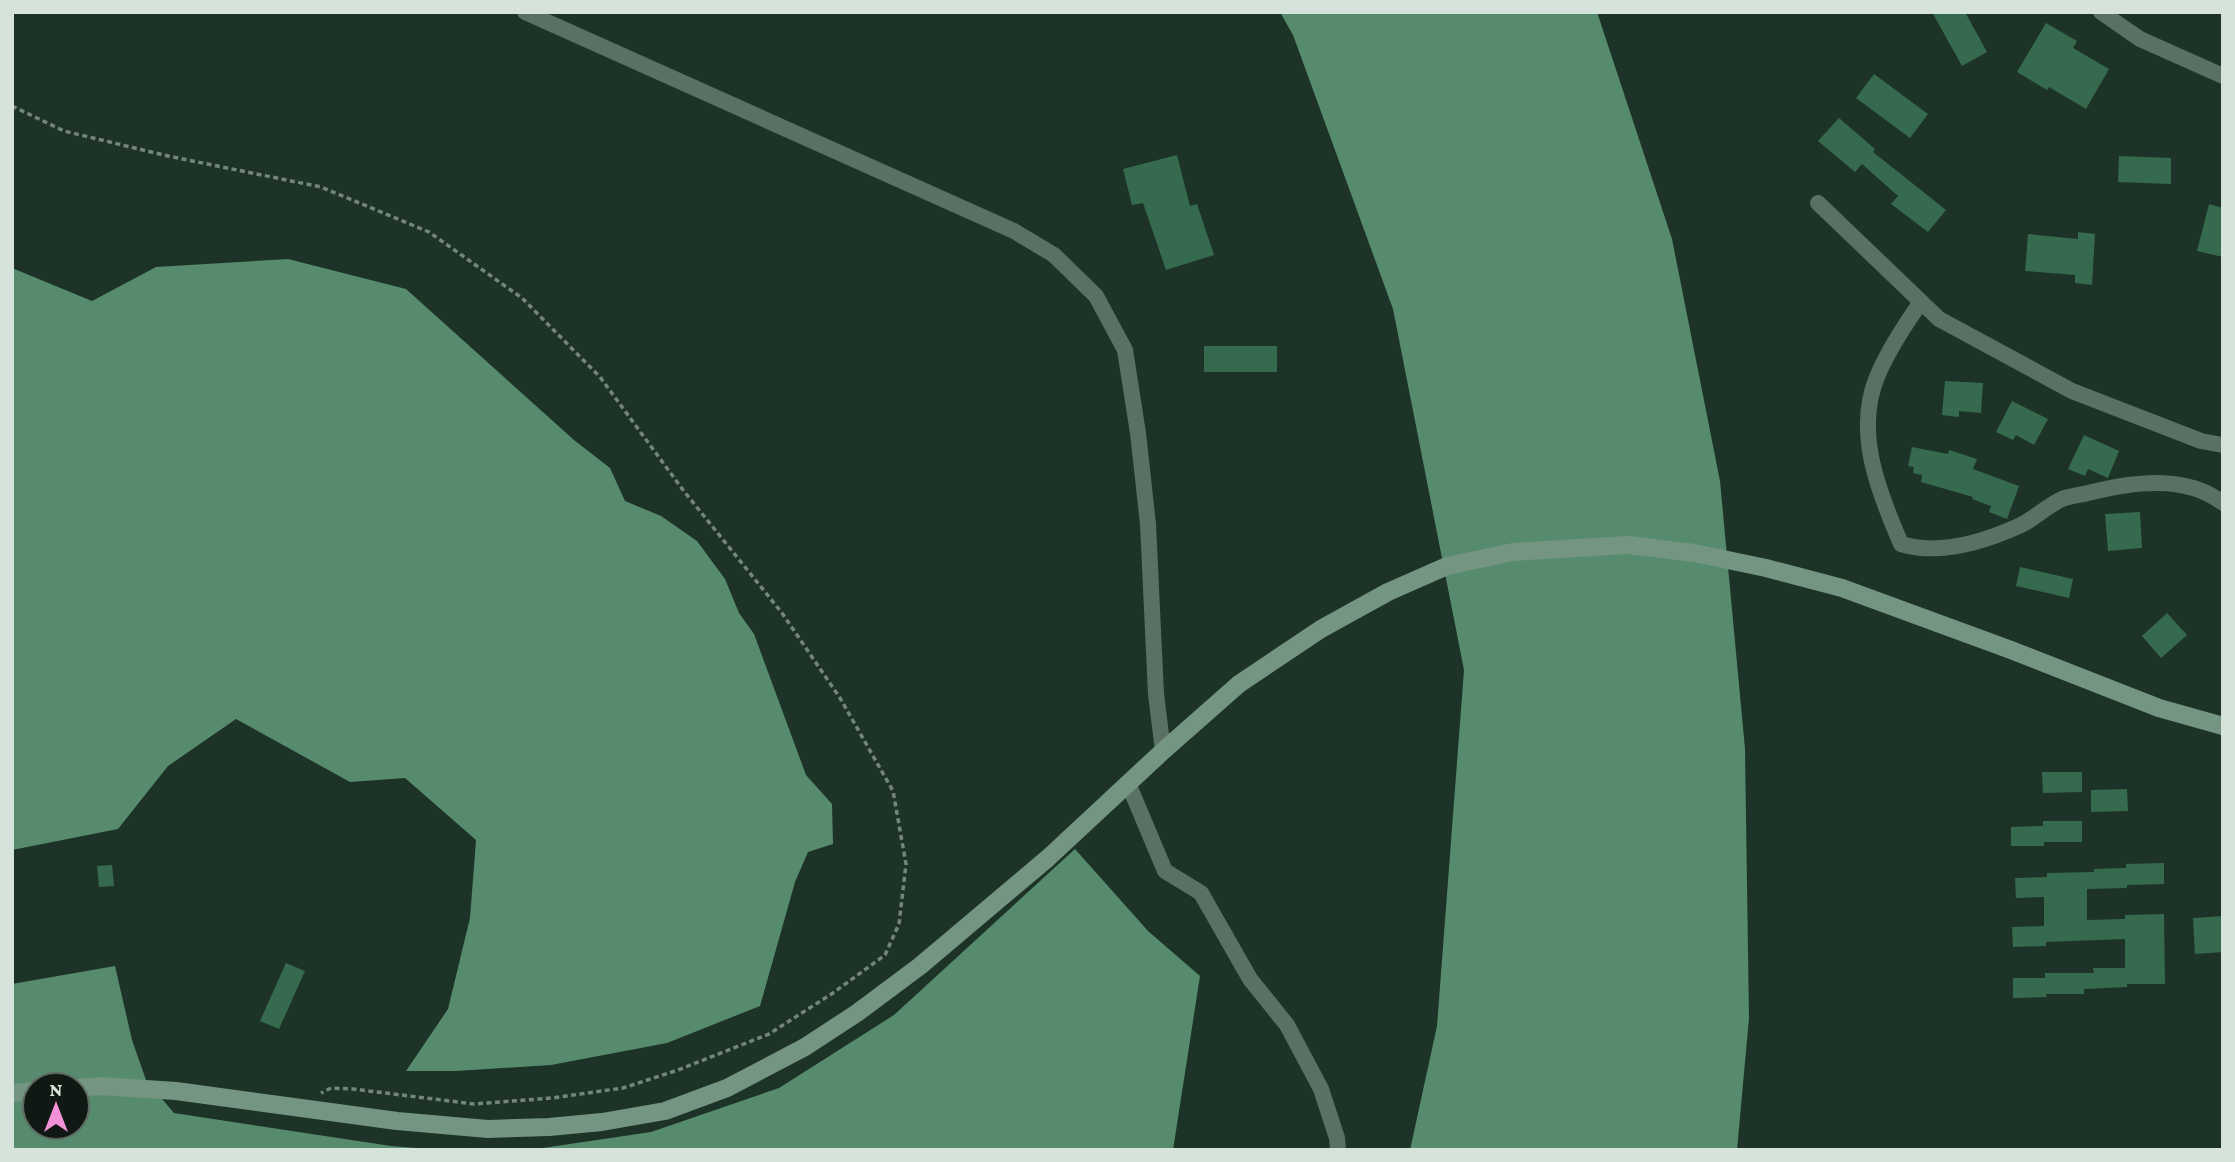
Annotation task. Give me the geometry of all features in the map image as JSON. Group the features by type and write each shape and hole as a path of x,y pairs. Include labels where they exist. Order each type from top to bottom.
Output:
{"main road":[{"path":"91,1087 176,1091 397,1121 475,1128 549,1128 602,1122 665,1111 727,1088 805,1047 857,1013 930,958 1093,818 1239,684 1321,629 1388,592 1447,566 1513,552 1628,545 1694,553 1766,568 1842,588 2159,708 2223,726"}],"street":[{"path":"525,12 1014,231 1054,255 1096,296 1125,350 1136,421 1148,524 1156,694 1163,751"},
{"path":"2101,12 2140,39 2223,76"},
{"path":"1818,203 1939,320 2072,391 2201,440 2223,445"},
{"path":"1921,302 1894,341 1875,380 1867,421 1871,461 1901,544 1917,549 1945,549 1977,542 2022,525 2062,499 2112,487 2161,482 2207,492 2223,503"},
{"path":"1129,783 1165,872 1202,892 1250,979 1287,1025 1321,1088 1337,1138 1338,1150"}],"path":[{"path":"12,106 64,131 168,156 321,187 429,232 522,298 600,377 683,490 782,613 840,698 893,790 906,864 899,924 884,955 834,993 769,1034 678,1070 623,1088 552,1098 474,1104 331,1088 295,1107"}],"shaded area":[{"path":"1280,12 1597,12 1672,239 1720,481 1745,749 1749,1018 1737,1150 1410,1150 1437,1026 1464,670 1393,309 1293,35"},
{"path":"288,259 406,289 574,440 610,468 625,501 661,516 697,541 725,579 739,613 754,634 806,775 832,804 833,844 808,852 795,882 760,1006 667,1043 551,1065 406,1071 448,1009 470,918 476,840 405,778 350,782 236,719 168,766 118,829 12,850 12,268 92,301 156,267"},
{"path":"1075,849 1148,931 1200,976 1173,1150 529,1150 651,1132 779,1088 894,1015"},
{"path":"115,966 132,1040 146,1080 174,1113 391,1146 442,1150 12,1150 12,984"}],"building":[{"path":"1932,12 1965,12 1987,52 1962,66"},
{"path":"2046,23 2077,41 2073,48 2109,69 2086,109 2017,72"},
{"path":"1874,74 1928,114 1910,138 1856,98"},
{"path":"1839,118 1875,149 1873,152 1946,210 1928,232 1891,204 1898,196 1862,164 1855,172 1818,141"},
{"path":"1177,155 1190,206 1197,204 1214,255 1166,270 1143,203 1132,205 1123,169"},
{"path":"2119,156 2171,158 2171,184 2118,182"},
{"path":"2209,204 2223,208 2223,257 2197,251"},
{"path":"2078,232 2095,234 2092,285 2075,283 2075,275 2025,271 2028,234 2078,239"},
{"path":"1204,346 1277,346 1277,372 1204,372"},
{"path":"1945,381 1983,383 1981,413 1959,411 1959,417 1942,415"},
{"path":"2012,401 2048,419 2034,445 2016,435 2013,440 1996,432"},
{"path":"2084,435 2119,451 2108,478 2088,469 2085,476 2068,469"},
{"path":"1912,447 1948,454 1949,450 1977,459 1973,469 2019,486 2007,519 1989,512 1991,506 1972,499 1973,497 1921,482 1922,475 1913,473 1914,467 1908,466"},
{"path":"2140,512 2142,548 2108,551 2105,514"},
{"path":"2020,567 2073,579 2069,598 2016,586"},
{"path":"2167,613 2187,635 2161,658 2142,636"},
{"path":"2042,772 2082,772 2082,792 2043,793"},
{"path":"2127,789 2128,811 2091,812 2091,790"},
{"path":"2043,821 2082,821 2082,842 2044,842 2044,846 2011,846 2011,827 2043,826"},
{"path":"2164,863 2164,884 2087,889 2087,920 2164,914 2165,984 2127,984 2127,987 2084,989 2084,994 2046,994 2047,997 2013,998 2013,978 2045,978 2045,973 2094,973 2093,968 2125,968 2125,939 2046,942 2046,946 2013,947 2012,927 2044,926 2044,897 2016,898 2015,878 2047,877 2047,873 2126,868 2126,864"},
{"path":"112,865 114,886 99,887 97,866"},
{"path":"2223,916 2223,952 2195,954 2193,918"},
{"path":"286,963 305,971 279,1029 260,1021"}]}
